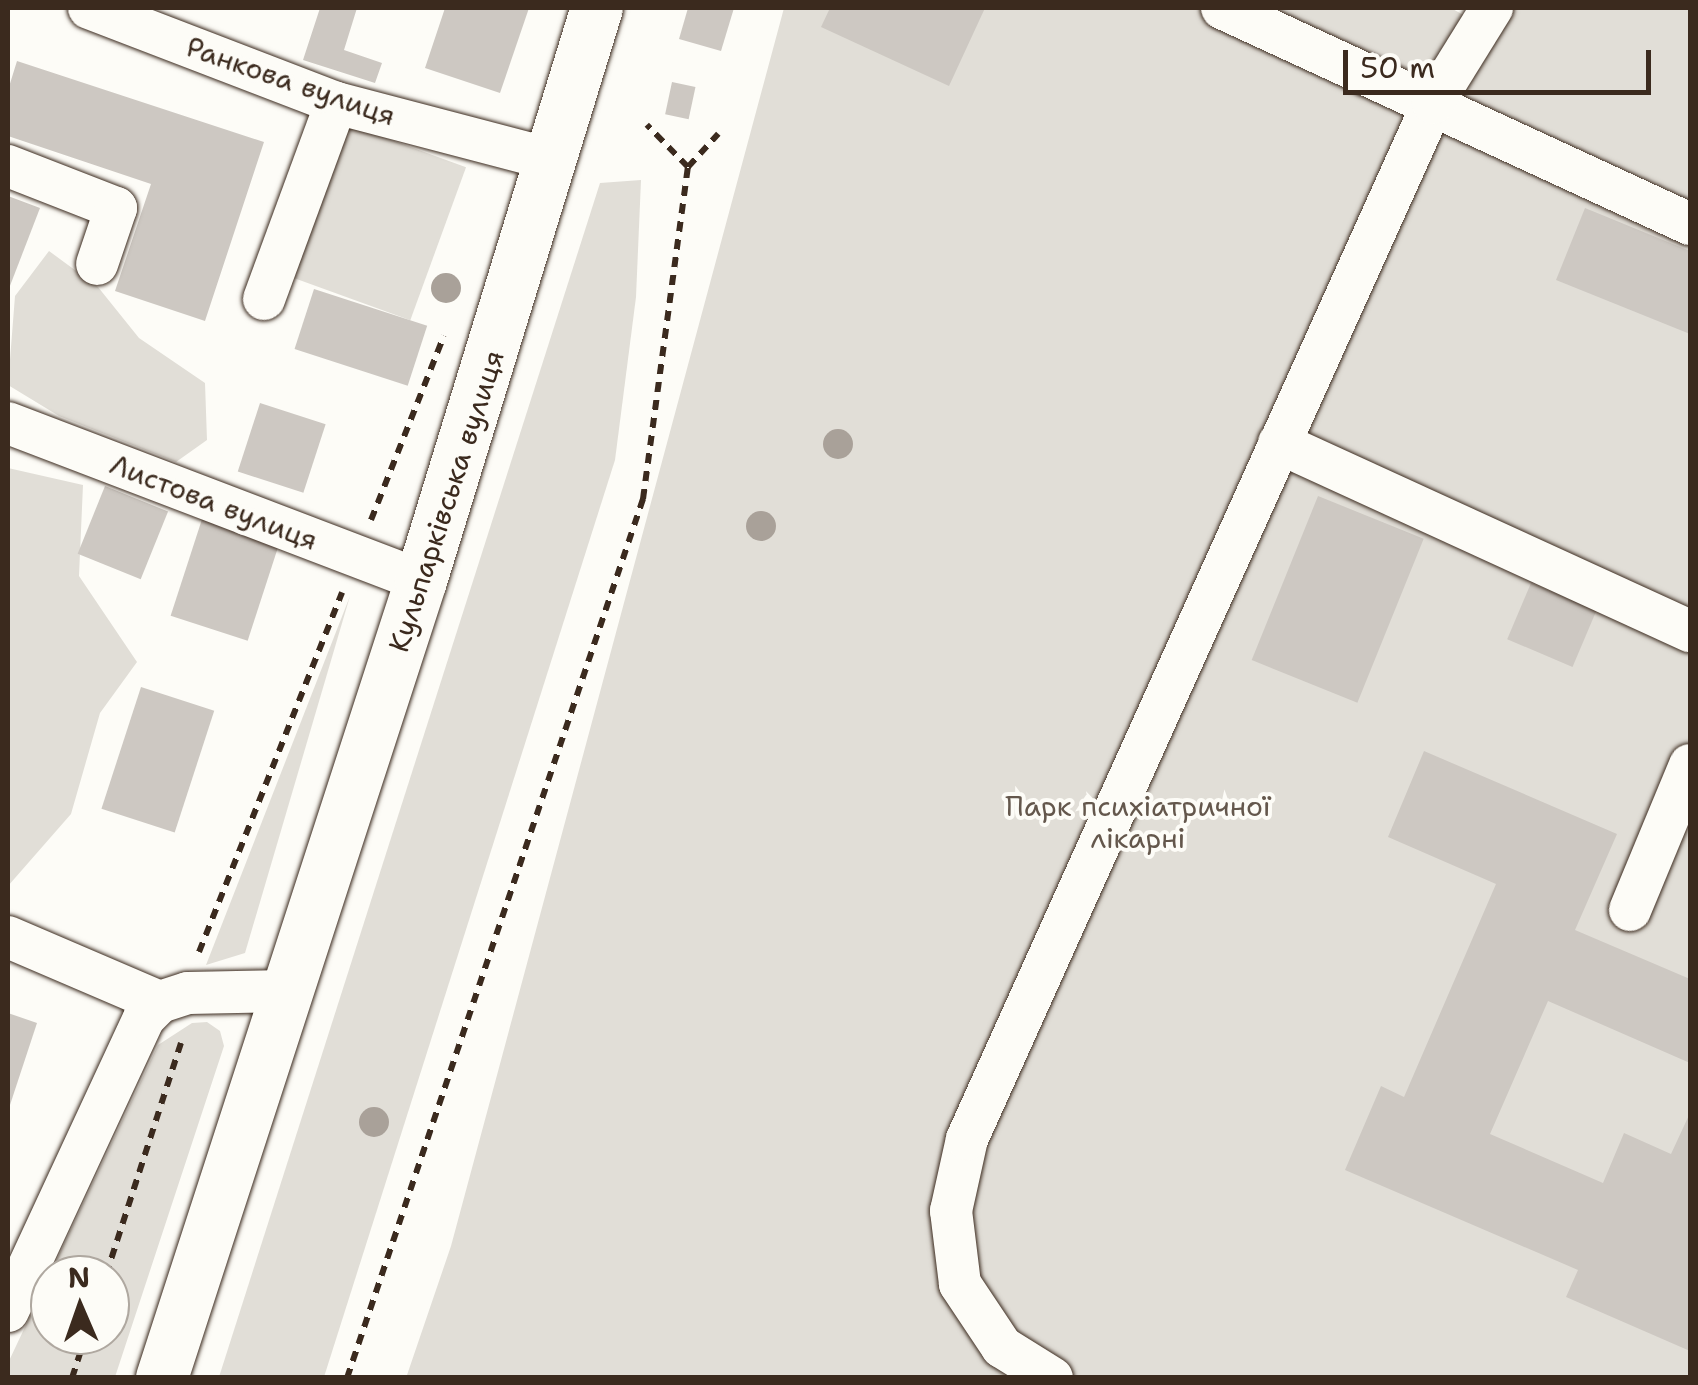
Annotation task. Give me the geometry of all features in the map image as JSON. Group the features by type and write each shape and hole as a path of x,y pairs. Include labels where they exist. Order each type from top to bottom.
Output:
{"main road":[{"name":"Кульпарківська вулиця","path":"162,1378 421,581 598,8"}],"street":[{"name":"Ранкова вулиця","path":"89,8 336,103 554,160"},
{"path":"1222,8 1690,224"},
{"path":"1052,1378 1002,1348 970,1308 953,1248 956,1174 1432,104 1492,8"},
{"path":"264,300 336,103"},
{"path":"8,166 116,208 98,264"},
{"name":"Листова вулиця","path":"8,423 421,581"},
{"path":"1279,443 1690,631"},
{"path":"1630,910 1690,765"},
{"path":"8,937 160,1002"},
{"path":"8,1310 144,1018 160,1002 188,993 286,991"}],"path":[{"path":"647,125 688,167"},
{"path":"348,1378 643,499 688,167 718,134"},
{"path":"113,1255 177,1064"}],"green space":[{"name":"Парк психіатричної лікарні","path":"784,8 1451,8 1474,21 1485,8 1690,8 1690,1377 406,1378 451,1246"},
{"path":"342,122 466,167 410,320 286,275"},
{"path":"641,180 636,297 615,460 324,1377 219,1377 600,183"},
{"path":"49,251 98,287 139,338 205,383 207,440 176,462 59,416 8,385 15,296"},
{"path":"8,468 83,485 79,576 137,662 100,713 71,814 8,886"},
{"path":"350,596 245,953 206,965"},
{"path":"207,1022 220,1031 224,1046 130,1331 130,1255 59,1255 158,1045 192,1023"},
{"path":"30,1316 30,1355 122,1355 115,1377 8,1377 8,1363"}],"building":[{"path":"320,8 357,8 344,50 382,63 375,83 303,60"},
{"path":"445,8 529,8 500,93 425,68"},
{"path":"688,8 734,8 721,51 679,39"},
{"path":"830,8 985,8 949,86 821,27"},
{"path":"17,61 264,142 205,321 115,291 151,184 8,136 8,90"},
{"path":"672,82 695,87 689,119 665,114"},
{"path":"8,196 40,208 8,291"},
{"path":"1585,208 1690,251 1690,334 1556,280"},
{"path":"314,289 427,326 408,386 295,349"},
{"path":"260,403 326,424 303,493 238,471"},
{"path":"105,486 168,511 141,579 78,554"},
{"path":"1318,496 1424,539 1357,703 1252,660"},
{"path":"204,513 281,538 248,641 171,616"},
{"path":"1531,583 1596,611 1573,667 1507,639"},
{"path":"141,687 214,711 175,833 101,809"},
{"path":"1424,751 1617,834 1575,930 1690,979 1690,1063 1548,1001 1490,1134 1603,1183 1624,1133 1671,1154 1690,1113 1690,1351 1566,1297 1578,1270 1345,1170 1381,1086 1404,1097 1496,884 1388,837"},
{"path":"8,1013 37,1023 8,1111"}]}
